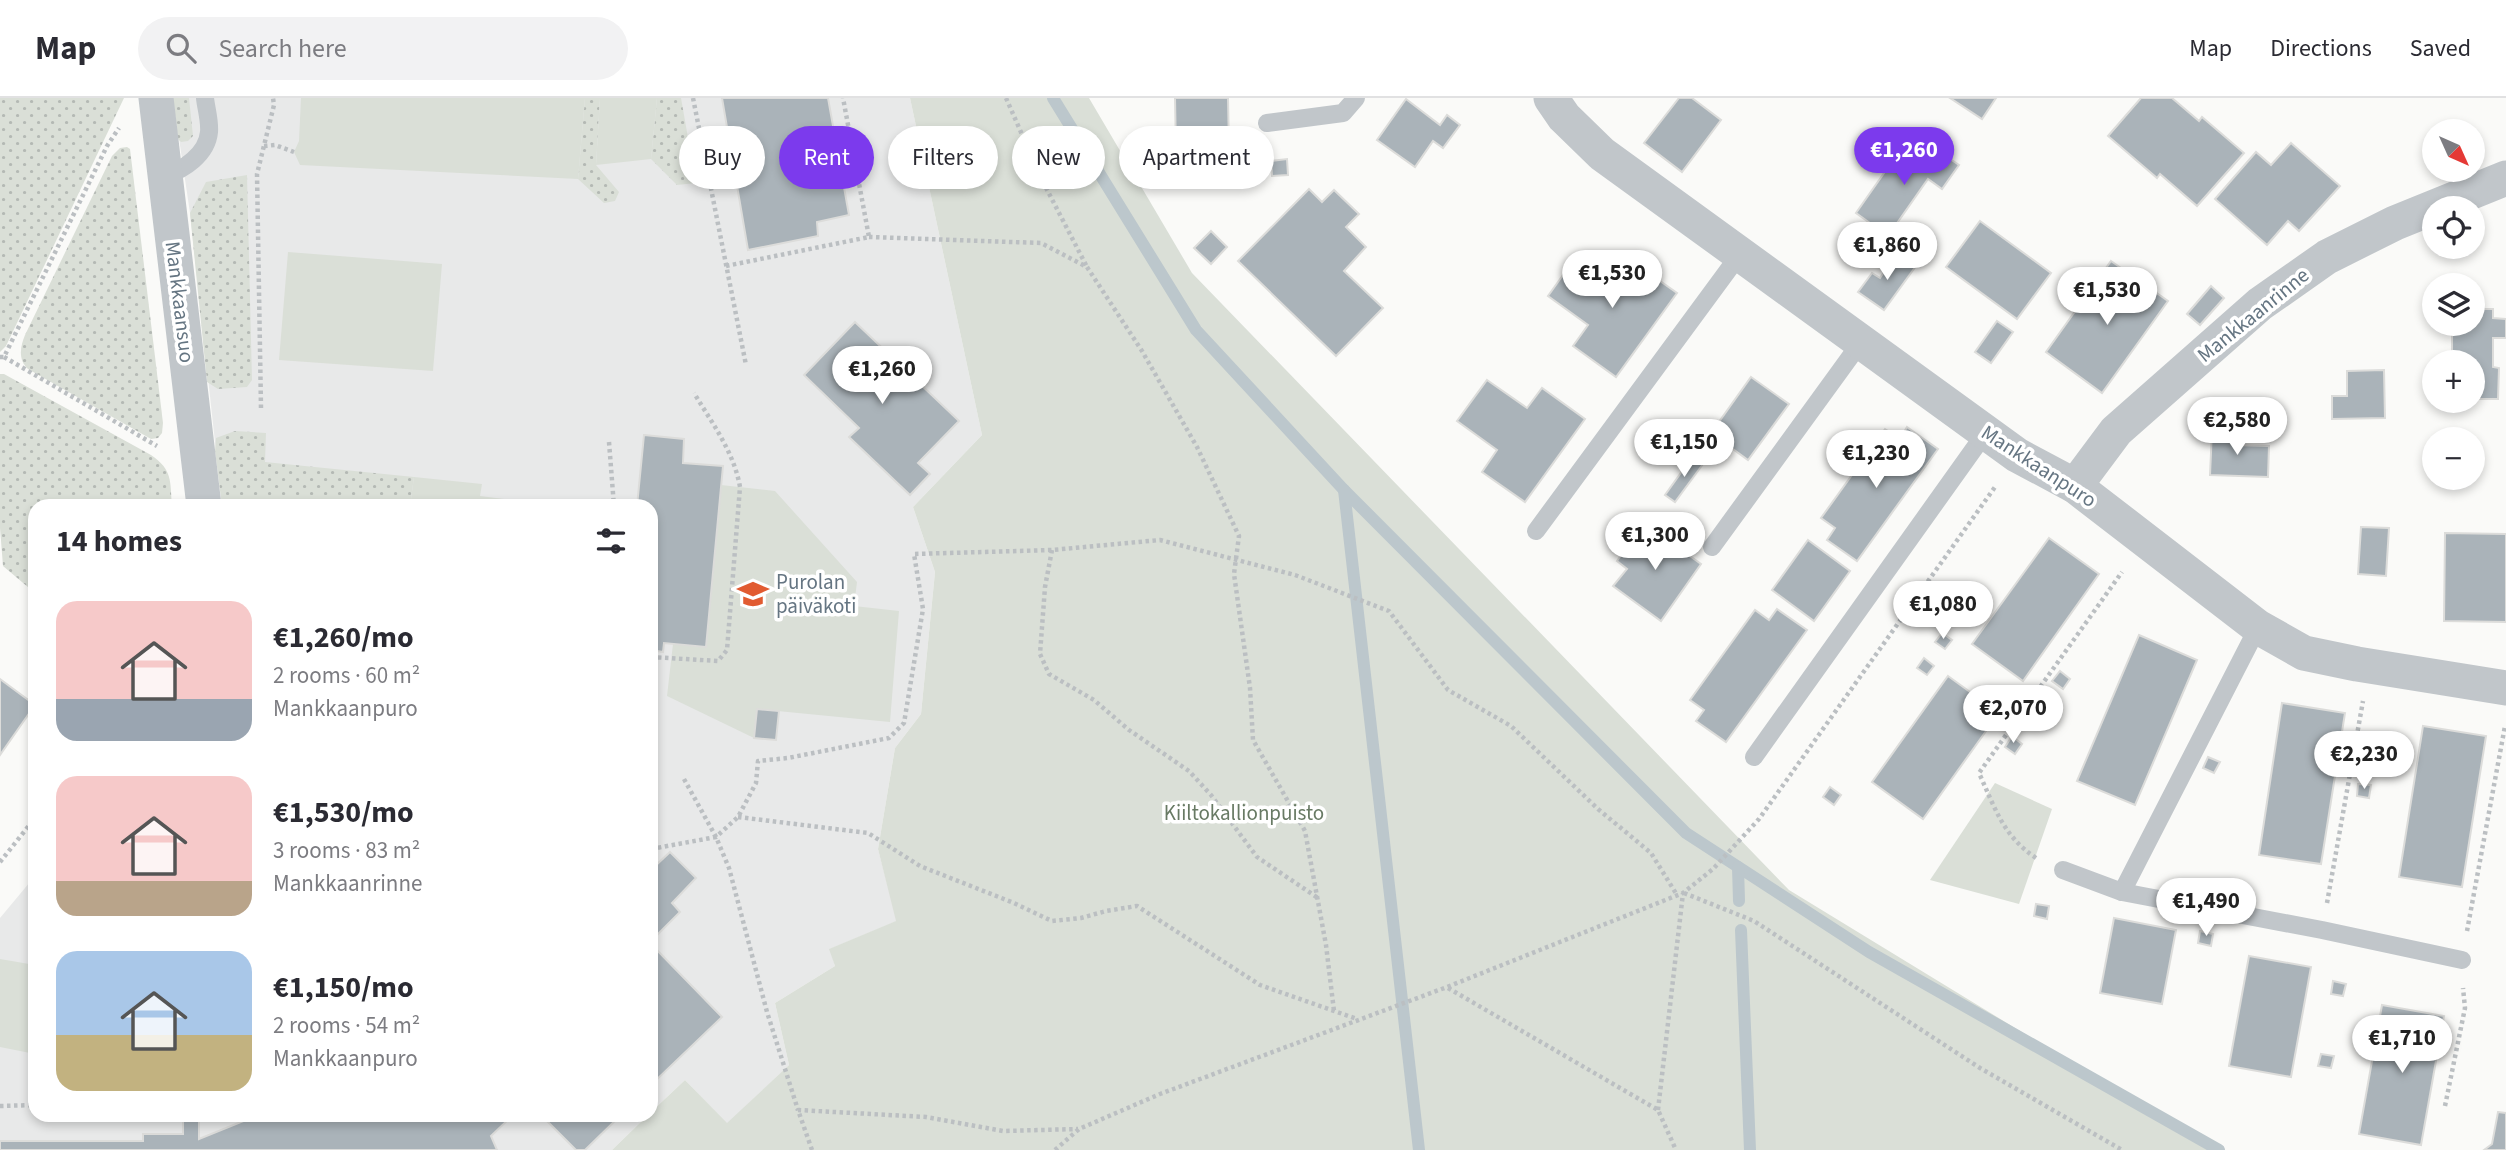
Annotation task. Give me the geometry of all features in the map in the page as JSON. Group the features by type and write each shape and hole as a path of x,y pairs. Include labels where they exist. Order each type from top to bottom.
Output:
{"street":[{"name":"Mankkaansuo","path":"156,98 203,499"},
{"name":"Mankkaanpuro","path":"1551,98 1564,117 1602,154 2017,455 2075,486 2258,627 2304,653 2506,688"},
{"name":"Mankkaanrinne","path":"2075,486 2116,431 2260,304 2350,245 2395,223 2506,178"}],"lane":[{"path":"164,176 180,171 204,149 209,131 205,98"},
{"path":"1267,123 1343,113 1356,98"},
{"path":"1536,531 1740,254"},
{"path":"1712,547 1861,342"},
{"path":"1754,757 1986,432"},
{"path":"2122,892 2258,627"},
{"path":"2063,870 2122,892 2462,960"}],"path":[{"path":"261,408 257,174 274,105 273,98"},
{"path":"693,98 746,365"},
{"path":"843,98 869,237"},
{"path":"1006,98 1042,180 1087,267 1142,351 1197,447 1239,536 1234,574 1250,688 1253,740 1305,831 1318,898 1334,1010"},
{"path":"120,126 107,146 2,357 174,456 199,460"},
{"path":"264,146 275,145 294,152"},
{"path":"726,266 869,237 1041,243 1087,267"},
{"path":"658,657 718,661 727,650 740,487 737,470 727,448 694,393"},
{"path":"609,442 613,499"},
{"path":"1055,1150 1079,1129 1160,1094 1447,987 1683,892 1713,869 1734,848 1767,808 2017,455"},
{"path":"658,848 716,837 738,817 756,783 758,761 788,758 889,738 904,723 923,608 914,554 1052,550 1160,540 1295,575 1389,611 1448,690 1511,726 1598,809 1651,853 1677,895"},
{"path":"2063,870 2020,847 2003,826 1979,773 2145,540"},
{"path":"1052,550 1045,587 1040,654 1049,674 1094,700 1129,730 1189,771 1211,795 1258,857 1318,898"},
{"path":"2322,930 2369,666"},
{"path":"2445,1106 2465,1008 2462,960 2506,718"},
{"path":"684,779 716,837 729,868 767,1012 812,1150"},
{"path":"738,817 868,834 920,866 1052,921 1137,906 1260,985 1358,1019"},
{"path":"0,862 28,827"},
{"path":"1676,1150 1658,1110 1683,892"},
{"path":"1683,892 1754,921 1980,1068 2122,1150"},
{"path":"1447,987 1658,1110"},
{"path":"0,1107 28,1105"},
{"path":"797,1110 926,1116 1003,1131 1079,1129"}],"shaded area":[{"path":"173,98 910,98 916,126 888,126 888,189 929,189 982,435 913,507 935,572 921,714 895,748 878,849 897,921 830,949 835,966 775,1003 789,1065 727,1124 685,1080 658,1105 658,499 221,499 190,213"},
{"path":"28,884 28,1122 641,1122 612,1150 0,1150 0,918"}],"green space":[{"path":"0,98 124,98 6,346 0,352"},
{"path":"173,98 189,98 193,136 188,141 181,142 178,139"},
{"path":"301,98 585,98 578,179 300,165 294,152 299,141"},
{"path":"585,98 600,98 596,165 619,192 615,201 604,203 578,179"},
{"path":"600,98 657,98 651,159 596,165"},
{"path":"657,98 681,98 686,126 679,126 679,185 651,159"},
{"name":"Kiiltokallionpuisto","path":"910,98 1089,98 1119,149 1119,189 1143,189 1192,273 1789,890 2215,1150 612,1150 641,1122 658,1122 658,1105 685,1080 727,1123 789,1065 775,1003 835,966 829,949 896,921 878,849 895,748 921,714 935,572 913,507 982,435 929,189 998,189 998,126 916,126"},
{"path":"120,148 130,149 163,423 162,433 158,438 151,439 28,369 21,353 25,335 112,156"},
{"path":"247,175 252,380 247,387 218,389 207,382 190,213 206,182"},
{"path":"288,252 442,264 433,371 279,360"},
{"path":"0,374 151,455 167,471 171,499 28,499 28,587 3,566 0,528"},
{"path":"235,431 266,433 265,462 414,477 411,499 221,499 216,438"},
{"path":"414,477 482,484 480,496 505,499 411,499"},
{"name":"Purolan päiväkoti","path":"721,485 775,491 857,582 854,606 899,611 890,722 757,709 754,738 667,696 673,644 706,647"},
{"path":"1995,783 2052,809 2019,904 1930,880"},
{"path":"0,959 28,964 28,1053 0,1047"}],"building":[{"path":"722,98 828,98 833,126 779,126 779,189 844,189 849,215 817,222 818,236 748,250 738,189 765,189 765,126 727,126"},
{"path":"1175,98 1228,98 1229,126 1176,126"},
{"path":"1679,98 1692,98 1721,120 1682,172 1644,143"},
{"path":"1950,98 1996,98 1982,119"},
{"path":"2141,98 2172,98 2199,121 2202,117 2244,153 2197,206 2160,174 2157,178 2108,136"},
{"path":"1406,99 1440,125 1447,115 1460,125 1443,148 1433,141 1415,167 1377,140"},
{"path":"2291,143 2340,186 2299,231 2288,221 2267,245 2215,199 2256,152 2271,165"},
{"path":"1931,146 1959,165 1942,189 1928,179 1888,236 1856,213 1896,156 1900,159 1907,149 1922,159"},
{"path":"1287,159 1288,175 1274,176 1274,161"},
{"path":"1309,189 1322,202 1334,190 1359,214 1346,227 1366,247 1344,271 1383,308 1336,356 1238,261"},
{"path":"1980,221 2051,273 2017,319 1946,267"},
{"path":"1211,231 1227,247 1211,264 1194,248"},
{"path":"1897,253 1916,266 1884,310 1858,292 1872,273 1880,278"},
{"path":"1578,254 1618,283 1633,262 1677,293 1616,377 1573,346 1588,325 1548,296"},
{"path":"2111,261 2168,301 2102,393 2046,352"},
{"path":"2211,286 2224,298 2200,325 2187,314"},
{"path":"2485,309 2493,309 2493,318 2506,319 2506,338 2493,338 2493,367 2499,368 2498,399 2485,399 2485,350 2452,350 2452,336 2485,336"},
{"path":"1997,321 2013,332 1991,363 1975,352"},
{"path":"855,322 959,421 918,463 930,474 910,495 849,437 859,428 804,375"},
{"path":"2384,370 2385,418 2332,419 2332,396 2347,396 2347,371"},
{"path":"1751,377 1789,404 1748,460 1711,433"},
{"path":"1487,380 1527,408 1542,388 1585,419 1525,502 1482,472 1497,450 1457,421"},
{"path":"1907,427 1938,449 1857,561 1827,540 1835,528 1821,518 1885,429 1900,439"},
{"path":"2212,430 2233,431 2233,445 2269,446 2268,477 2210,475"},
{"path":"644,435 684,439 683,463 723,466 706,647 664,643 663,652 658,651 658,499 638,499"},
{"path":"1693,456 1703,464 1675,502 1665,495"},
{"path":"1644,523 1701,564 1661,621 1613,586 1627,569 1617,561"},
{"path":"2361,527 2389,528 2386,576 2358,574"},
{"path":"2445,533 2506,534 2506,622 2444,621"},
{"path":"2049,538 2099,574 2023,681 1972,644"},
{"path":"1808,540 1850,571 1814,621 1772,590"},
{"path":"1777,609 1807,630 1726,742 1696,721 1704,710 1690,700 1755,610 1769,620"},
{"path":"1942,633 1952,640 1945,649 1935,642"},
{"path":"2139,635 2197,660 2135,805 2077,781"},
{"path":"1924,658 1934,666 1927,675 1917,668"},
{"path":"2060,671 2070,679 2063,689 2052,681"},
{"path":"1948,676 1999,713 1923,819 1872,782"},
{"path":"0,679 28,700 28,715 0,755"},
{"path":"2282,703 2345,713 2321,864 2259,855"},
{"path":"757,709 779,711 776,740 754,738"},
{"path":"2423,726 2486,736 2462,887 2399,877"},
{"path":"2012,736 2022,744 2015,754 2005,747"},
{"path":"2208,757 2220,762 2214,773 2203,768"},
{"path":"2358,784 2371,785 2369,798 2357,796"},
{"path":"1830,787 1841,795 1834,805 1823,797"},
{"path":"670,852 696,878 672,903 680,912 658,934 658,863"},
{"path":"2036,904 2049,906 2047,919 2034,916"},
{"path":"2114,918 2176,930 2162,1004 2100,993"},
{"path":"2200,931 2213,934 2211,946 2198,943"},
{"path":"658,951 722,1017 658,1078"},
{"path":"2249,956 2311,967 2291,1077 2229,1066"},
{"path":"2333,981 2346,984 2343,996 2331,994"},
{"path":"2382,1005 2444,1016 2421,1145 2359,1134"},
{"path":"2321,1054 2334,1056 2331,1068 2318,1066"},
{"path":"2498,1112 2506,1113 2506,1150 2484,1150 2492,1144"},
{"path":"183,1122 199,1122 199,1139 241,1122 506,1122 491,1136 497,1150 0,1150 0,1141 143,1141 143,1134 183,1134"},
{"path":"548,1122 614,1122 585,1150 576,1150"}],"waterway":[{"path":"1053,98 1196,330 1344,490 1686,833 1869,952 2219,1150"},
{"path":"1344,490 1419,1150"},
{"path":"1738,867 1739,901"},
{"path":"1741,930 1750,1150"}],"place":[{"name":"Purolan päiväkoti","path":"753,594"}]}
